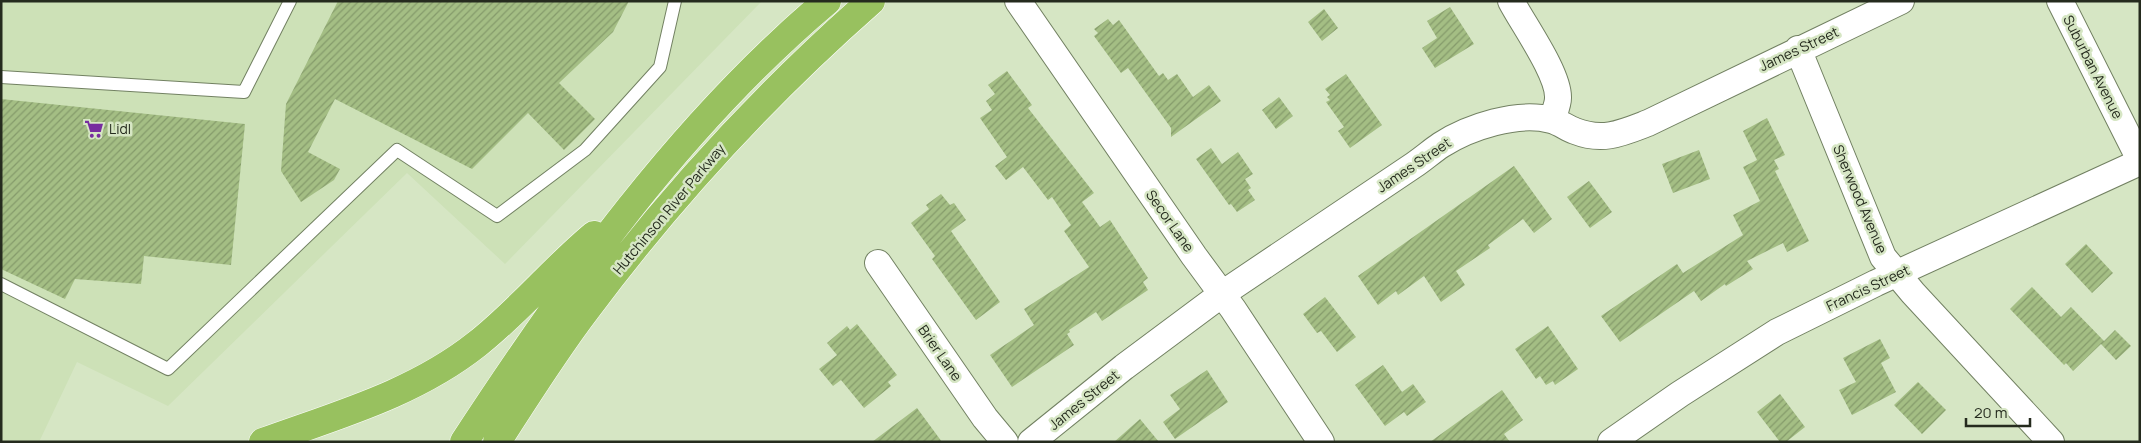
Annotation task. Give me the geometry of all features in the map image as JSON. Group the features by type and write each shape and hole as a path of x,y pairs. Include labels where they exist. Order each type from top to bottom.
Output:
{"highway":[{"name":"Hutchinson River Parkway","path":"464,442 550,313 639,197 716,109 774,50 827,1"},
{"name":"Hutchinson River Parkway","path":"503,435 585,311 684,188 767,97 871,1"},
{"path":"263,442 397,393 447,366 488,335 574,251 639,197"}],"street":[{"path":"1511,1 1551,71 1557,87 1558,99 1552,120"},
{"name":"James Street","path":"1031,442 1124,367 1222,294 1414,166 1442,145 1463,133 1481,126 1518,118 1536,118 1552,120 1576,131 1594,136 1613,136 1648,123 1798,49 1901,1"},
{"name":"Suburban Avenue","path":"2060,1 2140,161"},
{"name":"Secor Lane","path":"1026,4 1177,232 1222,294 1321,442"},
{"name":"Sherwood Avenue","path":"1798,49 1884,256 1898,274 2050,442"},
{"name":"Francis Street","path":"1611,442 1680,394 1777,332 2140,161"},
{"name":"Brier Lane","path":"878,263 1004,442"}],"lane":[{"path":"1,77 244,92 290,1"},
{"path":"1,284 168,369 397,150 497,216 584,150 660,67 675,1"}],"shaded area":[{"path":"1,1 762,1 505,264 407,173 168,406 77,362 39,442 1,442"}],"building":[{"path":"338,1 629,1 613,32 559,83 595,119 564,150 528,113 472,169 335,99 308,152 340,169 334,180 301,202 281,171 286,104"},
{"path":"1450,7 1474,44 1435,68 1422,48 1437,38 1427,21"},
{"path":"1324,9 1338,28 1322,41 1308,22"},
{"path":"1108,19 1113,25 1119,20 1159,76 1163,73 1168,80 1177,74 1193,97 1209,85 1221,101 1171,137 1171,128 1128,68 1121,73 1094,36 1098,33 1094,29"},
{"path":"1007,71 1032,105 1028,108 1094,193 1082,202 1100,227 1110,220 1148,278 1143,282 1148,290 1102,321 1096,312 1069,330 1070,332 1067,334 1074,345 1012,387 990,355 1034,325 1024,309 1089,267 1064,231 1071,225 1052,197 1048,200 1023,167 1006,180 995,166 1007,157 980,118 992,110 986,101 995,94 988,85"},
{"path":"1346,74 1382,125 1350,148 1338,131 1344,127 1326,102 1330,100 1327,97 1330,95 1325,89"},
{"path":"1279,97 1293,116 1276,129 1262,110"},
{"path":"1,99 245,124 231,265 144,256 141,284 75,279 65,299 1,269"},
{"path":"1767,118 1785,155 1774,160 1779,169 1775,171 1809,241 1787,252 1783,243 1747,261 1753,269 1726,286 1725,284 1701,301 1694,291 1620,342 1601,316 1677,264 1683,273 1743,235 1733,215 1760,201 1743,167 1757,160 1743,131"},
{"path":"1211,148 1222,164 1238,152 1253,174 1245,179 1251,188 1248,190 1255,200 1237,212 1231,204 1229,205 1196,159"},
{"path":"1699,150 1710,179 1673,193 1662,164"},
{"path":"1514,166 1552,219 1534,233 1523,219 1488,245 1490,248 1456,271 1465,285 1441,302 1424,276 1398,295 1396,291 1378,305 1358,276"},
{"path":"1589,181 1612,212 1590,228 1567,197"},
{"path":"941,194 950,205 954,203 966,220 951,231 1000,302 976,320 932,259 935,256 911,223 929,209 926,205"},
{"path":"2086,244 2113,273 2092,293 2065,264"},
{"path":"2032,287 2061,317 2071,307 2104,341 2115,330 2131,346 2116,360 2101,344 2073,371 2066,363 2064,365 2010,309"},
{"path":"1325,297 1356,337 1337,352 1321,331 1317,333 1303,314"},
{"path":"857,324 897,375 888,382 891,386 864,408 841,380 833,386 819,369 837,355 827,343 847,326 850,330"},
{"path":"1548,326 1578,369 1555,385 1553,381 1546,385 1540,376 1536,379 1515,349"},
{"path":"1880,339 1890,358 1881,363 1896,392 1852,415 1839,390 1856,382 1843,358"},
{"path":"1383,365 1402,392 1413,384 1426,402 1407,416 1404,412 1385,426 1355,385"},
{"path":"1207,370 1228,402 1175,439 1163,422 1180,409 1170,395"},
{"path":"1918,382 1946,410 1922,434 1894,405"},
{"path":"1502,390 1523,420 1504,434 1510,442 1430,442"},
{"path":"1780,394 1805,427 1786,442 1780,442 1757,412"},
{"path":"917,408 942,442 872,442"},
{"path":"1140,419 1159,442 1114,442"}],"place":[{"name":"Lidl","path":"94,129"}]}
